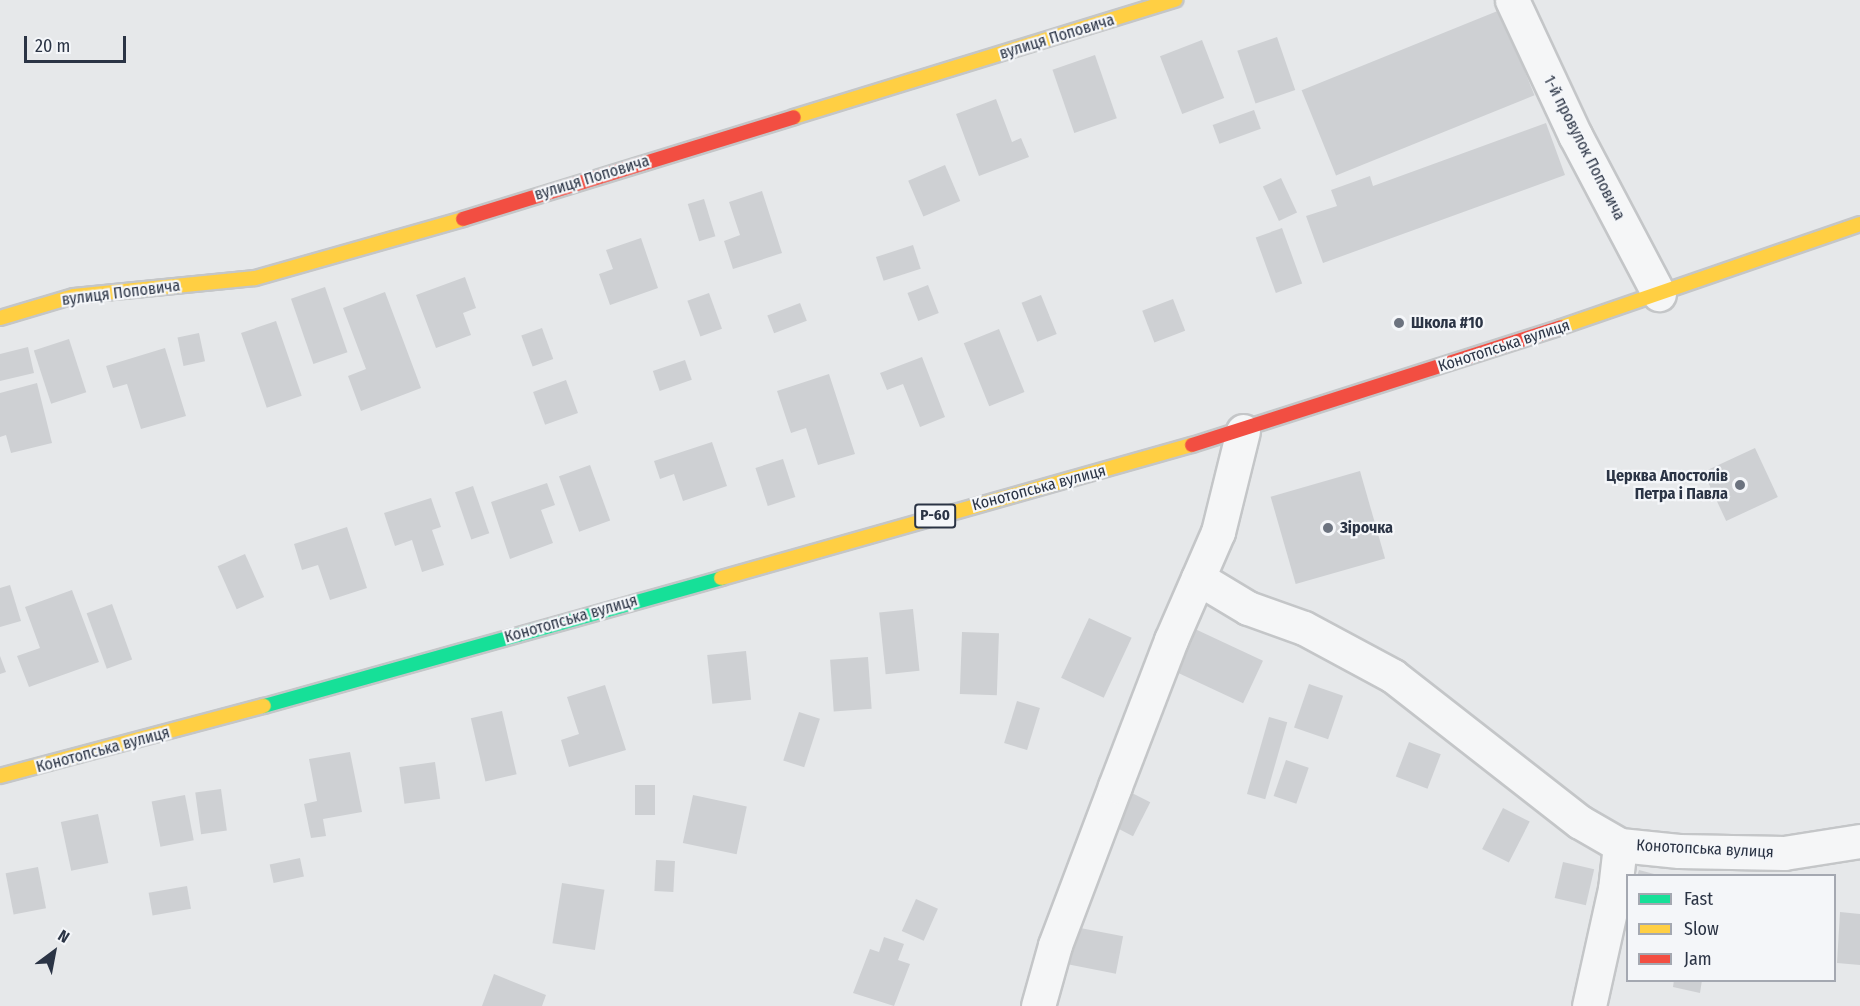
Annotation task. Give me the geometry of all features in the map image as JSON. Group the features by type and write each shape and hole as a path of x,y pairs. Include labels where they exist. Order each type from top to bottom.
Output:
{"main road":[{"name":"вулиця Поповича","path":"0,318 74,296 266,275 433,228 1175,0"},
{"name":"Конотопська вулиця","path":"0,776 156,737 1244,431 1659,294 1860,224"}],"street":[{"name":"1-й провулок Поповича","path":"1512,0 1575,135 1659,294"},
{"path":"1038,1006 1055,945 1218,532 1244,431"},
{"name":"Конотопська вулиця","path":"1198,578 1248,609 1304,628 1393,676 1580,822 1620,845 1679,852 1784,853 1860,841"},
{"path":"1589,1006 1615,889 1620,845"}],"building":[{"path":"1500,10 1534,95 1336,175 1302,90"},
{"path":"1277,37 1295,90 1256,104 1237,51"},
{"path":"1202,40 1224,98 1182,114 1160,56"},
{"path":"1095,55 1117,118 1074,133 1052,70"},
{"path":"996,99 1012,142 1021,138 1029,157 979,176 956,114"},
{"path":"1254,110 1261,129 1219,144 1213,125"},
{"path":"1546,123 1565,175 1323,263 1306,216 1337,206 1331,190 1370,176 1373,186"},
{"path":"945,165 960,201 923,217 908,181"},
{"path":"1281,178 1297,212 1279,221 1263,186"},
{"path":"762,191 782,253 733,269 724,241 740,235 729,202"},
{"path":"704,199 715,236 699,241 688,204"},
{"path":"1282,228 1302,283 1276,293 1256,238"},
{"path":"641,238 658,288 610,305 599,274 613,269 606,250"},
{"path":"913,245 921,269 884,281 876,257"},
{"path":"465,277 476,308 463,313 471,335 436,348 416,295"},
{"path":"928,285 939,313 918,321 907,293"},
{"path":"325,287 347,352 313,364 291,299"},
{"path":"385,292 421,388 361,411 348,376 366,369 343,308"},
{"path":"709,293 722,329 700,337 687,301"},
{"path":"1041,295 1057,334 1037,342 1022,303"},
{"path":"1173,299 1185,331 1154,343 1142,311"},
{"path":"800,303 807,321 774,333 767,316"},
{"path":"276,321 302,396 267,408 241,333"},
{"path":"542,328 553,359 533,367 521,336"},
{"path":"999,329 1024,392 989,406 964,343"},
{"path":"199,333 205,361 184,366 177,338"},
{"path":"69,339 86,392 51,404 34,350"},
{"path":"28,347 34,373 0,381 0,354"},
{"path":"165,348 186,416 141,429 127,384 113,388 106,366"},
{"path":"922,357 945,417 920,427 903,384 887,390 880,373"},
{"path":"685,360 692,380 660,391 653,371"},
{"path":"829,374 855,454 818,465 806,428 791,433 777,391"},
{"path":"566,380 578,413 545,425 533,392"},
{"path":"37,383 52,443 11,453 6,435 0,437 0,393"},
{"path":"712,442 727,486 683,501 674,474 660,479 654,461"},
{"name":"Церква Апостолів Петра і Павла","path":"1755,448 1778,497 1726,521 1703,472"},
{"path":"783,459 795,497 768,506 755,468"},
{"path":"590,465 610,520 579,532 559,476"},
{"name":"Зірочка","path":"1360,471 1385,558 1296,584 1271,497"},
{"path":"547,483 555,505 541,510 553,543 510,559 491,502"},
{"path":"473,486 489,533 471,539 455,492"},
{"path":"431,498 441,527 432,530 444,565 422,572 412,540 395,546 384,513"},
{"path":"347,527 367,588 330,600 318,565 302,570 294,544"},
{"path":"245,554 264,597 237,609 218,566"},
{"path":"10,585 21,621 0,627 0,588"},
{"path":"72,590 99,662 29,687 17,656 40,648 25,607"},
{"path":"112,604 132,659 107,669 87,613"},
{"path":"913,609 919,671 886,674 879,613"},
{"path":"1089,618 1132,638 1104,698 1061,678"},
{"path":"1195,629 1263,661 1243,703 1175,672"},
{"path":"962,632 999,633 997,695 960,694"},
{"path":"746,651 751,700 712,704 707,655"},
{"path":"0,656 6,672 0,674"},
{"path":"868,657 872,709 834,712 830,660"},
{"path":"1309,684 1343,696 1328,739 1294,727"},
{"path":"605,685 626,750 569,767 561,740 579,734 567,697"},
{"path":"1017,701 1040,708 1027,750 1004,743"},
{"path":"502,711 517,774 485,782 471,718"},
{"path":"799,712 820,719 804,767 783,761"},
{"path":"1269,717 1287,722 1265,799 1247,794"},
{"path":"1409,742 1441,754 1427,789 1396,777"},
{"path":"350,752 362,812 323,819 326,836 311,838 304,804 317,801 309,759"},
{"path":"1286,760 1309,768 1296,804 1274,796"},
{"path":"435,762 440,799 404,804 399,767"},
{"path":"635,785 655,785 655,815 635,815"},
{"path":"221,789 227,831 201,834 195,793"},
{"path":"1128,791 1150,802 1133,836 1111,825"},
{"path":"185,795 194,840 160,847 152,801"},
{"path":"693,795 747,806 737,854 683,843"},
{"path":"1503,808 1530,822 1509,863 1482,849"},
{"path":"98,814 108,863 71,871 61,822"},
{"path":"300,858 304,877 274,883 270,864"},
{"path":"656,860 675,861 673,892 654,891"},
{"path":"1563,862 1594,869 1586,905 1555,898"},
{"path":"38,867 46,908 14,915 6,873"},
{"path":"1639,870 1654,874 1638,874"},
{"path":"562,883 604,890 595,950 552,943"},
{"path":"187,886 191,909 153,915 149,893"},
{"path":"916,899 938,909 924,941 902,931"},
{"path":"1840,912 1860,914 1860,965 1837,963"},
{"path":"1075,927 1123,936 1116,974 1068,964"},
{"path":"884,937 904,944 898,960 910,964 894,1006 853,993 870,949 879,952"},
{"path":"494,974 546,995 542,1006 482,1006"},
{"path":"1674,982 1702,982 1700,993 1673,987"}],"traffic: fast":[{"path":"264,706 721,578"}],"traffic: slow":[{"path":"794,117 1175,0"},
{"path":"0,318 74,296 255,278 463,219"},
{"path":"1561,327 1860,224"},
{"path":"721,578 1192,445"},
{"path":"0,776 264,706"}],"traffic: jam":[{"path":"463,219 794,117"},
{"path":"1192,445 1561,327"}],"place":[{"name":"Школа #10","path":"1399,323"},
{"name":"Церква Апостолів Петра і Павла","path":"1740,485"},
{"name":"Зірочка","path":"1328,528"}]}
